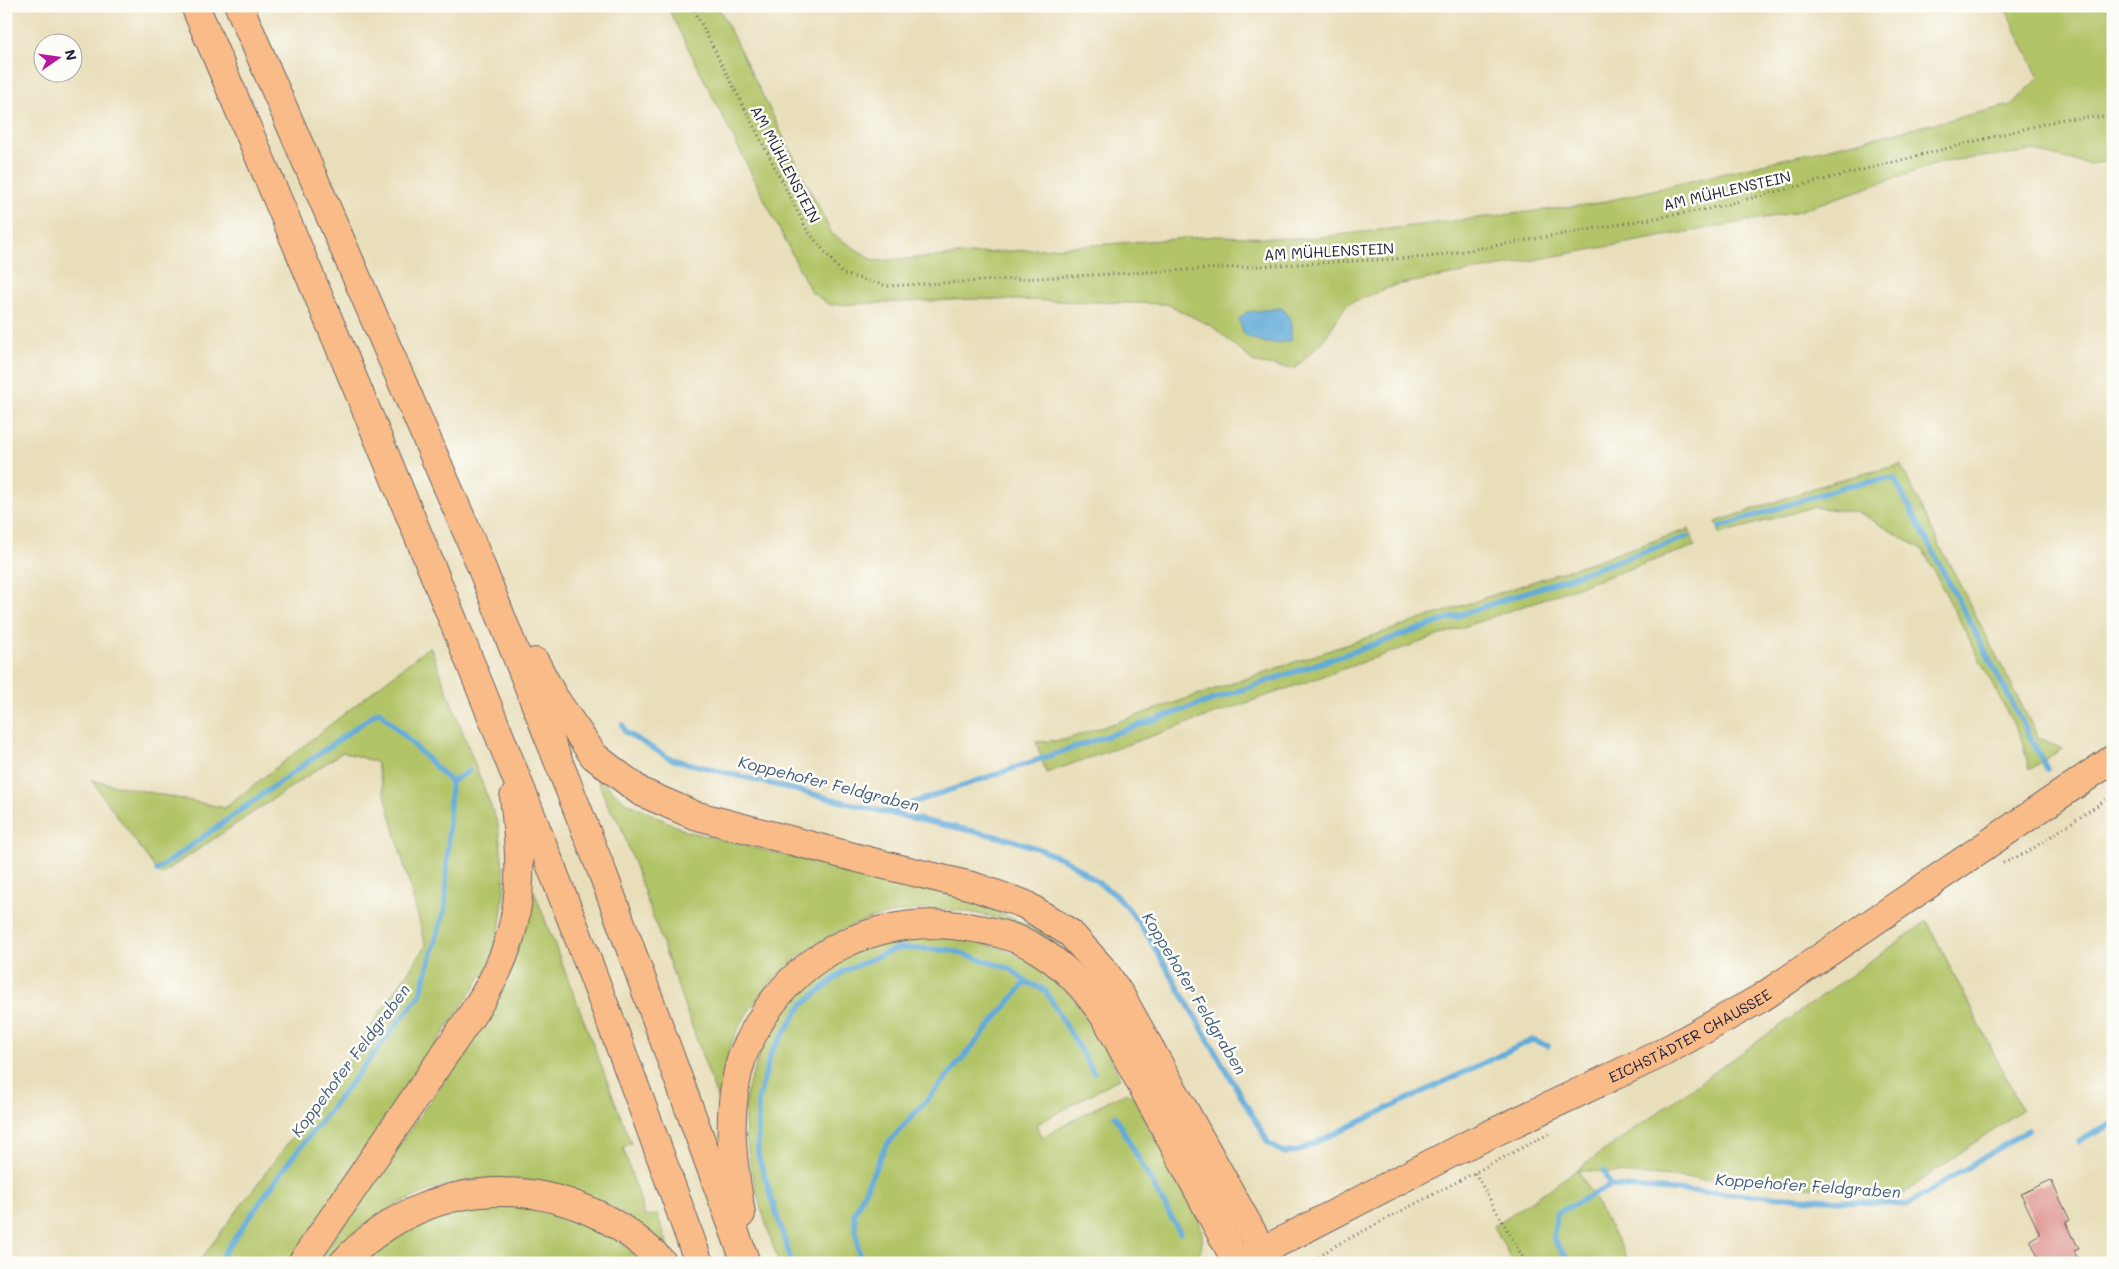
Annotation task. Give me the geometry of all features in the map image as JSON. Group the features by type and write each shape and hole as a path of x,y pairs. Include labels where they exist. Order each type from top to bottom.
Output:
{"main road":[{"path":"195,6 338,341 509,756 650,1124 699,1263"},
{"path":"239,6 471,541 602,874 747,1263"},
{"path":"471,541 553,696 594,756 641,792 694,815 972,886 1024,904 1070,933 1106,972 1122,998 1246,1259"},
{"path":"302,1263 480,1003 493,983 503,961 514,924 520,882 519,843 509,756"},
{"name":"EICHSTÄDTER CHAUSSEE","path":"1246,1259 1461,1148 1662,1053 1761,998 2113,759"},
{"path":"747,1263 730,1135 733,1096 742,1055 768,1005 807,965 856,937 901,926 940,923 989,930 1031,946 1058,964 1082,985 1107,1020 1246,1259"},
{"path":"343,1263 369,1238 407,1214 450,1198 501,1191 523,1192 573,1203 624,1228 645,1244 663,1263"}],"path":[{"name":"AM MÜHLENSTEIN","path":"692,6 807,230 842,274 887,286 1429,257 1708,209 2063,119 2113,116"},
{"path":"1474,1173 1526,1263"}],"green space":[{"path":"667,6 718,6 832,234 875,261 1216,236 1305,239 1594,204 2011,105 2039,78 2004,6 2113,6 2113,161 2088,164 2035,151 1946,161 1792,213 1396,285 1347,304 1321,344 1294,369 1255,363 1213,327 1167,304 978,299 830,305 811,292"},
{"path":"1901,465 1939,544 2038,737 2062,749 2029,770 2023,743 1923,550 1860,513 1813,507 1720,534 1716,522 1838,480"},
{"path":"1689,529 1695,546 1046,773 1036,742 1064,740"},
{"path":"430,646 498,825 505,884 499,931 489,965 289,1263 198,1263 328,1089 426,946 376,762 343,752 160,875 91,780 225,808"},
{"path":"596,776 624,801 686,831 958,898 1006,915 1040,932 1082,968 1048,941 1027,928 1016,923 983,915 945,910 908,911 872,919 837,932 806,951 777,975 753,1004 734,1037 718,1100 620,824 608,806"},
{"path":"534,891 631,1143 623,1147 645,1217 657,1214 668,1246 661,1248 648,1232 632,1219 595,1199 559,1186 522,1180 486,1179 450,1185 416,1196 383,1213 353,1236 326,1263 317,1263 487,1019 508,978 531,893"},
{"path":"1927,921 2022,1109 1902,1194 1578,1170 1630,1263 1513,1263 1494,1226 1577,1170"},
{"path":"944,934 980,942 1009,952 1034,964 1054,979 1072,997 1104,1046 1120,1078 1036,1125 1043,1137 1117,1096 1128,1093 1138,1101 1199,1220 1202,1243 1200,1253 1193,1263 779,1263 755,1185 745,1126 747,1090 763,1045 772,1027 797,993 829,966 847,955 885,941"},
{"path":"512,1206 559,1212 615,1237 644,1263 361,1263 396,1236 431,1220 469,1210"}],"water":[{"path":"1282,308 1291,321 1291,340 1267,343 1255,340 1244,334 1239,319 1247,312"}],"building":[{"path":"2051,1180 2070,1220 2066,1222 2079,1249 2074,1251 2080,1263 2041,1263 2030,1240 2040,1234 2021,1194"}],"waterway":[{"path":"1720,527 1846,486 1894,478 2047,769"},
{"path":"886,812 1687,537"},
{"path":"157,870 379,711 451,782"},
{"name":"Koppehofer Feldgraben","path":"623,725 625,732 671,759 884,812 1009,839 1068,861 1113,893 1127,907 1147,934 1269,1144 1285,1153 1298,1151 1532,1040 1548,1046"},
{"name":"Koppehofer Feldgraben","path":"217,1263 285,1167 420,995 445,908 451,782 469,771"},
{"path":"792,1263 758,1155 758,1101 771,1053 802,1005 844,971 898,948 951,950 1011,969 1026,982 1045,990 1094,1073"},
{"path":"860,1263 854,1214 885,1147 941,1084 1026,982"},
{"path":"1115,1116 1180,1233"},
{"name":"Koppehofer Feldgraben","path":"2078,1142 2113,1123"},
{"name":"Koppehofer Feldgraben","path":"1604,1171 1610,1186 1907,1205 2028,1130"},
{"path":"1570,1263 1553,1238 1557,1213 1610,1186"}]}
